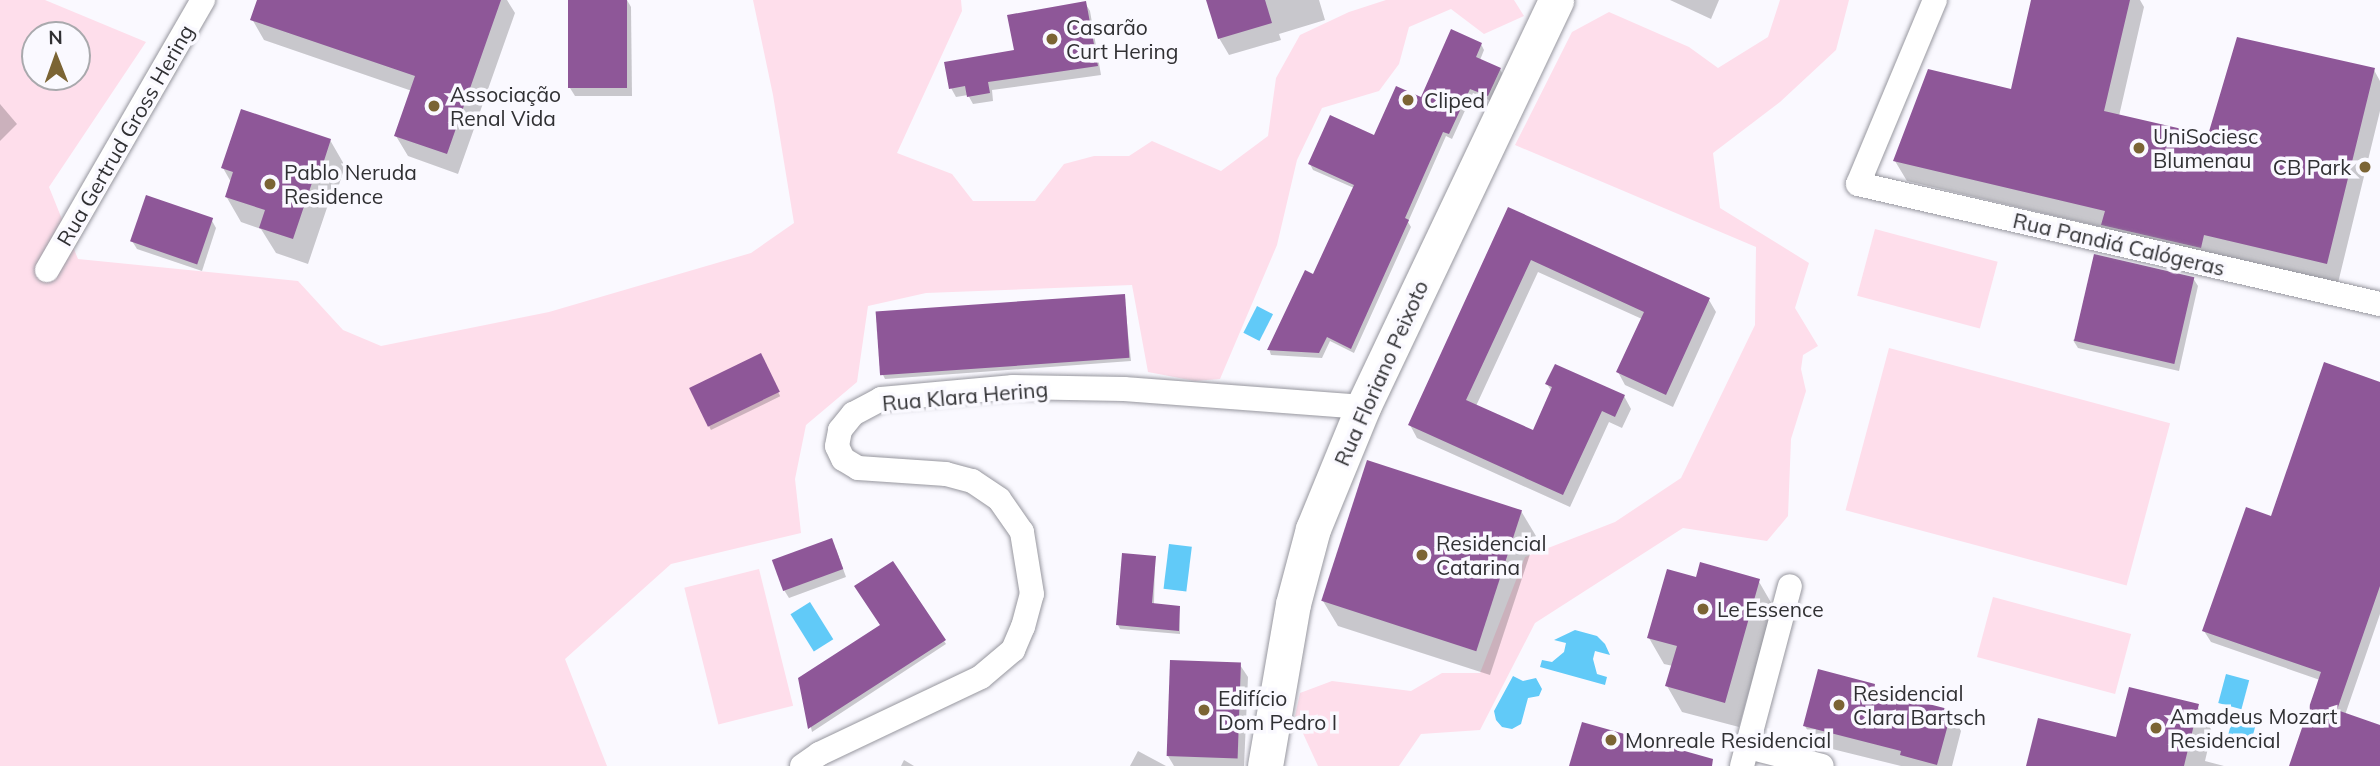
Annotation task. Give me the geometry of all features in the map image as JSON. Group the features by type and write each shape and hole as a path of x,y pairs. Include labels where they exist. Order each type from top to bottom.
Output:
{"street":[{"name":"Rua Gertrud Gross Hering","path":"47,270 203,0"},
{"name":"Rua Floriano Peixoto","path":"1265,766 1293,604 1313,529 1363,407 1556,0"},
{"name":"Rua Pandiá Calógeras","path":"1935,0 1858,184 2380,304"},
{"name":"Rua Klara Hering","path":"803,766 819,754 981,677 1013,650 1032,594 1022,532 999,499 972,481 946,474 858,468 843,458 837,446 840,430 853,414 881,399 1013,387 1124,389 1363,407"},
{"path":"1790,586 1745,756 1822,766"}],"shaded area":[{"path":"0,0 45,0 146,42 49,187 78,259 298,281 343,330 381,346 549,312 751,253 794,223 773,95 753,0 961,0 962,11 897,153 952,174 973,201 1035,201 1064,164 1094,156 1129,156 1152,141 1221,171 1268,136 1276,78 1300,35 1349,12 1386,0 1514,0 1524,16 1484,34 1451,9 1409,27 1399,64 1379,91 1322,108 1297,160 1277,245 1220,379 1195,381 1148,372 1132,285 926,293 868,306 857,382 806,425 795,479 801,533 671,564 565,659 607,766 0,766"},
{"path":"1780,0 1849,0 1836,50 1780,102 1713,153 1720,208 1809,263 1795,308 1818,346 1803,355 1801,369 1806,391 1791,439 1788,516 1767,541 1683,528 1535,623 1480,730 1421,734 1399,766 1318,766 1295,716 1300,693 1332,681 1411,691 1442,673 1480,673 1525,557 1615,522 1681,478 1755,325 1756,247 1515,145 1572,32 1609,12 1689,47 1718,68 1768,37"},
{"path":"1875,229 1998,262 1980,329 1857,296"},
{"path":"1889,348 2170,423 2127,586 1846,510"},
{"path":"759,569 793,706 718,724 684,588"},
{"path":"1993,597 2131,634 2115,694 1977,657"}],"water":[{"path":"1257,306 1273,314 1259,341 1243,333"},
{"path":"1169,544 1192,547 1186,591 1164,589"},
{"path":"810,602 833,639 814,652 790,614"},
{"path":"1575,630 1597,636 1605,644 1610,655 1595,651 1593,659 1597,674 1607,677 1605,685 1540,667 1542,660 1552,662 1564,652 1566,643 1554,640"},
{"path":"2226,674 2249,680 2241,709 2218,703"},
{"path":"1513,676 1523,681 1536,678 1542,689 1539,696 1528,698 1521,724 1512,729 1502,727 1496,720 1494,711"},
{"path":"2234,713 2257,719 2249,748 2226,742"}],"building":[{"name":"Associação Renal Vida","path":"257,0 501,0 447,154 394,136 415,76 250,20"},
{"path":"568,0 627,0 627,88 568,88"},
{"path":"1206,0 1265,0 1272,23 1218,39"},
{"name":"UniSociesc Blumenau","path":"2031,0 2130,0 2104,111 2208,135 2237,37 2375,68 2327,264 2204,235 2201,248 2101,225 2105,211 1893,161 1928,69 2011,89"},
{"name":"Casarão Curt Hering","path":"1086,1 1098,66 988,82 990,93 967,97 965,86 949,89 944,62 1014,50 1007,15"},
{"path":"1451,29 1482,43 1476,57 1501,68 1488,96 1470,89 1449,134 1443,132 1405,218 1409,220 1351,349 1327,337 1319,353 1267,350 1305,270 1313,274 1354,185 1308,164 1330,115 1374,135 1396,86 1421,97"},
{"name":"Pablo Neruda Residence","path":"241,109 331,139 322,167 318,165 293,239 259,228 265,210 225,197 233,172 221,168"},
{"path":"146,195 213,218 197,264 130,241"},
{"path":"1508,207 1710,298 1666,395 1616,372 1644,312 1531,260 1466,400 1533,430 1552,387 1545,384 1555,364 1625,395 1615,417 1602,411 1563,495 1408,425"},
{"path":"2094,254 2194,277 2174,364 2074,341"},
{"path":"1125,294 1129,358 880,375 876,311"},
{"path":"761,353 780,392 708,427 689,388"},
{"path":"2324,362 2380,382 2380,586 2337,710 2380,725 2380,766 2289,766 2321,672 2202,631 2246,507 2271,516"},
{"name":"Residencial Catarina","path":"1367,460 1522,510 1476,651 1321,601"},
{"path":"832,538 843,569 783,591 772,560"},
{"path":"1122,553 1156,556 1152,603 1180,606 1179,631 1116,625"},
{"path":"893,561 946,640 808,729 798,678 880,625 854,586"},
{"name":"Le Essence","path":"1700,562 1760,579 1725,703 1665,686 1677,646 1647,638 1667,569 1696,577"},
{"name":"Edifício Dom Pedro I","path":"1170,660 1241,662 1238,758 1167,756"},
{"path":"1818,669 1875,684 1874,690 1952,710 1937,765 1900,755 1901,751 1803,726"},
{"name":"Amadeus Mozart Residencial","path":"2129,687 2199,704 2184,766 2026,766 2038,718 2116,737"},
{"name":"Monreale Residencial","path":"1582,722 1713,759 1712,766 1569,766"}],"place":[{"name":"Casarão Curt Hering","path":"1052,39"},
{"name":"Cliped","path":"1408,100"},
{"name":"Associação Renal Vida","path":"434,106"},
{"name":"UniSociesc Blumenau","path":"2139,148"},
{"name":"CB Park","path":"2365,167"},
{"name":"Pablo Neruda Residence","path":"270,184"},
{"name":"Residencial Catarina","path":"1422,555"},
{"name":"Le Essence","path":"1703,609"},
{"name":"Residencial Clara Bartsch","path":"1839,705"},
{"name":"Edifício Dom Pedro I","path":"1204,710"},
{"name":"Amadeus Mozart Residencial","path":"2156,728"},
{"name":"Monreale Residencial","path":"1611,740"}]}
